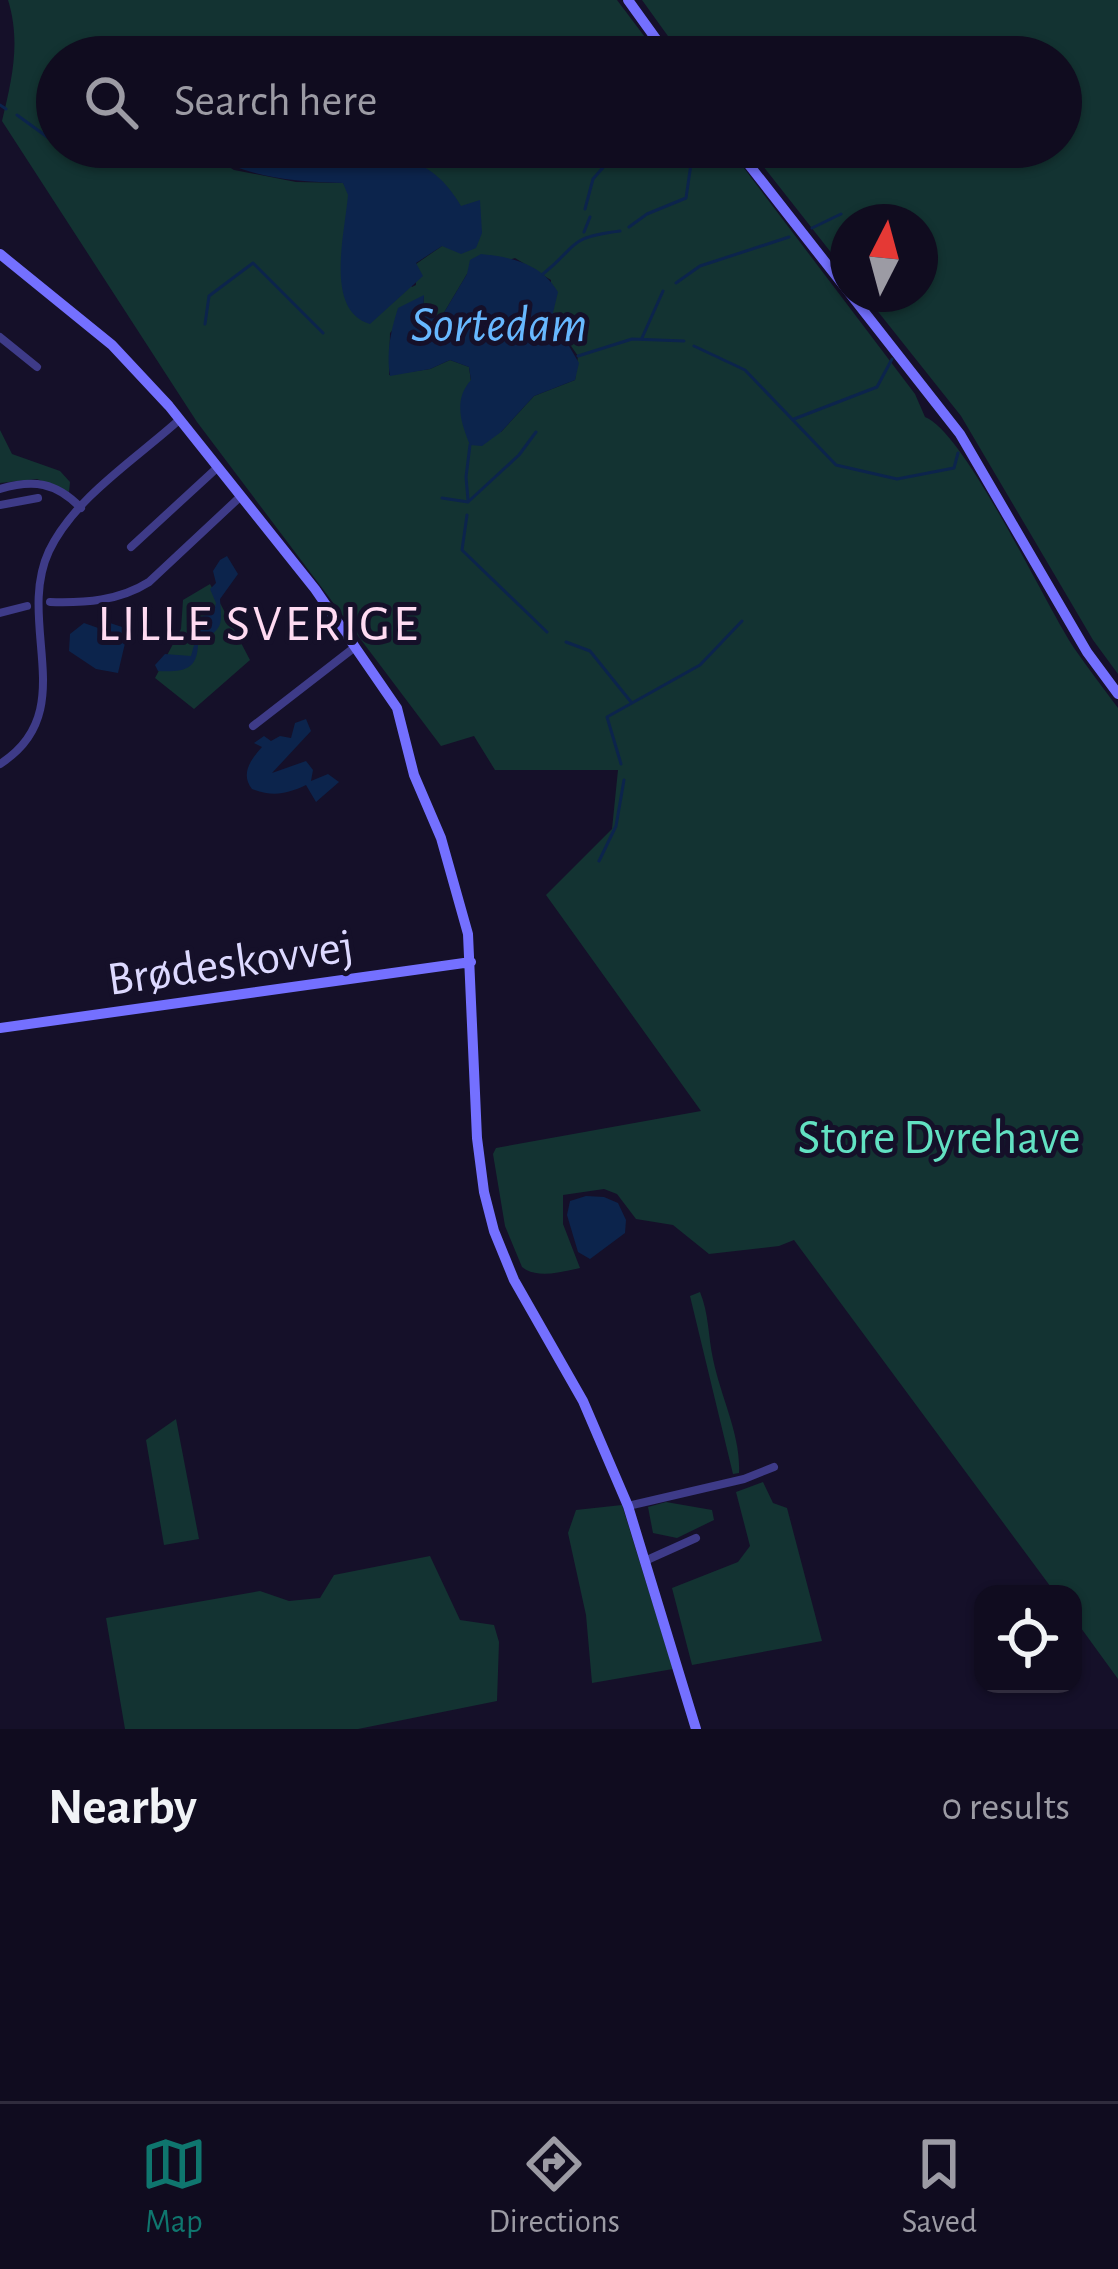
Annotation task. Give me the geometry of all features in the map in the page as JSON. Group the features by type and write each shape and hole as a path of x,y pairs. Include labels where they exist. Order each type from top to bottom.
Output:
{"street":[{"path":"628,0 654,36"},
{"path":"751,168 960,434 1118,694"},
{"path":"0,254 112,345 180,418 356,646 400,716 414,775 457,886 471,962 478,1152 494,1231 514,1280 583,1401 628,1505 696,1729"},
{"path":"0,337 37,367"},
{"path":"0,764 22,748 41,714 39,583 54,542 81,508 180,418"},
{"path":"131,547 219,467"},
{"path":"0,489 40,483 61,490 81,508"},
{"path":"50,602 76,603 133,592 242,495"},
{"path":"0,505 38,498"},
{"path":"0,613 27,606"},
{"path":"253,726 356,646"},
{"name":"Brødeskovvej","path":"0,1028 471,962"},
{"path":"628,1505 744,1479 775,1466"},
{"path":"647,1560 696,1538"}],"green space":[{"name":"Store Dyrehave","path":"8,0 617,0 644,36 36,36 36,168 231,168 296,182 343,183 412,287 416,264 442,246 461,207 443,183 423,168 744,168 830,282 830,312 853,312 915,394 925,417 961,454 1074,648 1118,708 1118,1679 1082,1629 1082,1585 1049,1585 794,1240 709,1254 673,1225 636,1219 617,1194 604,1189 563,1195 563,1224 580,1268 542,1274 522,1267 505,1226 493,1154 496,1148 701,1111 546,895 612,829 618,770 495,770 474,736 441,746 197,422 2,121 14,60","holes":["515,258 551,280 551,317 578,356 575,380 534,396 501,432 471,381 469,367 450,360 430,369 389,375 390,333 424,296 423,311 429,317 442,316 467,274"]},
{"path":"642,0 1118,0 1118,674 1093,640 961,416 878,312 938,312 938,204 830,204 830,251 765,168 1082,168 1082,36 668,36"},
{"path":"0,430 12,454 60,471 70,482 69,492 37,479 0,483"},
{"path":"210,584 250,660 194,709 155,678 181,629 183,600"},
{"path":"700,1292 716,1374 737,1445 739,1473 733,1474 690,1296"},
{"path":"176,1419 199,1539 164,1545 146,1440"},
{"path":"763,1482 773,1503 787,1508 822,1641 692,1665 672,1588 738,1562 750,1546 736,1492"},
{"path":"666,1502 712,1510 714,1520 677,1538 653,1533 648,1507"},
{"path":"622,1505 673,1669 592,1683 586,1615 568,1533 576,1510"},
{"path":"430,1556 460,1620 494,1625 499,1642 497,1701 358,1729 125,1729 106,1618 260,1591 289,1601 320,1598 334,1575"}],"water":[{"name":"Sortedam","path":"240,168 426,168 461,206 480,200 482,233 476,248 461,254 442,246 416,263 423,276 370,324 356,316 342,287 348,195 343,183 267,176"},
{"name":"Sortedam","path":"481,254 525,264 551,282 558,292 552,317 579,363 575,380 534,396 482,446 470,445 462,420 460,404 471,380 469,367 450,360 390,376 389,358 398,308 424,295 423,312 442,316 470,260"},
{"path":"227,556 238,574 220,599 219,626 198,645 191,665 158,671 155,665 165,654 191,656 193,620 214,612 213,571"},
{"path":"84,623 101,629 110,623 122,627 126,639 118,673 96,669 69,651 70,634"},
{"path":"306,719 311,731 272,773 306,761 313,770 311,781 328,774 339,782 316,802 306,785 280,793 252,789 247,772 262,747 254,743 264,736 271,741 280,736 291,738 295,723"},
{"path":"586,1196 618,1203 626,1220 625,1233 590,1259 578,1252 567,1215 570,1201"}],"waterway":[{"path":"0,105 6,109"},
{"path":"17,115 36,129"},
{"path":"585,209 593,179 603,168"},
{"path":"629,227 686,198 690,168"},
{"path":"584,232 590,217"},
{"path":"812,228 830,219"},
{"path":"543,274 582,240 620,231"},
{"path":"676,283 700,266 789,237"},
{"path":"205,324 209,296 253,263 323,333"},
{"path":"642,338 663,291"},
{"path":"578,356 632,339 684,341"},
{"path":"694,346 745,370 836,465 897,479 954,468 958,453"},
{"path":"794,419 877,387 892,359"},
{"path":"468,502 519,455 536,432"},
{"path":"468,500 470,445"},
{"path":"442,498 468,502"},
{"path":"467,515 462,550 547,632"},
{"path":"621,764 607,717 700,665 742,621"},
{"path":"566,642 590,651 631,702"},
{"path":"599,861 616,826 624,780"}],"district":[{"name":"LILLE SVERIGE","path":"259,622"}]}
